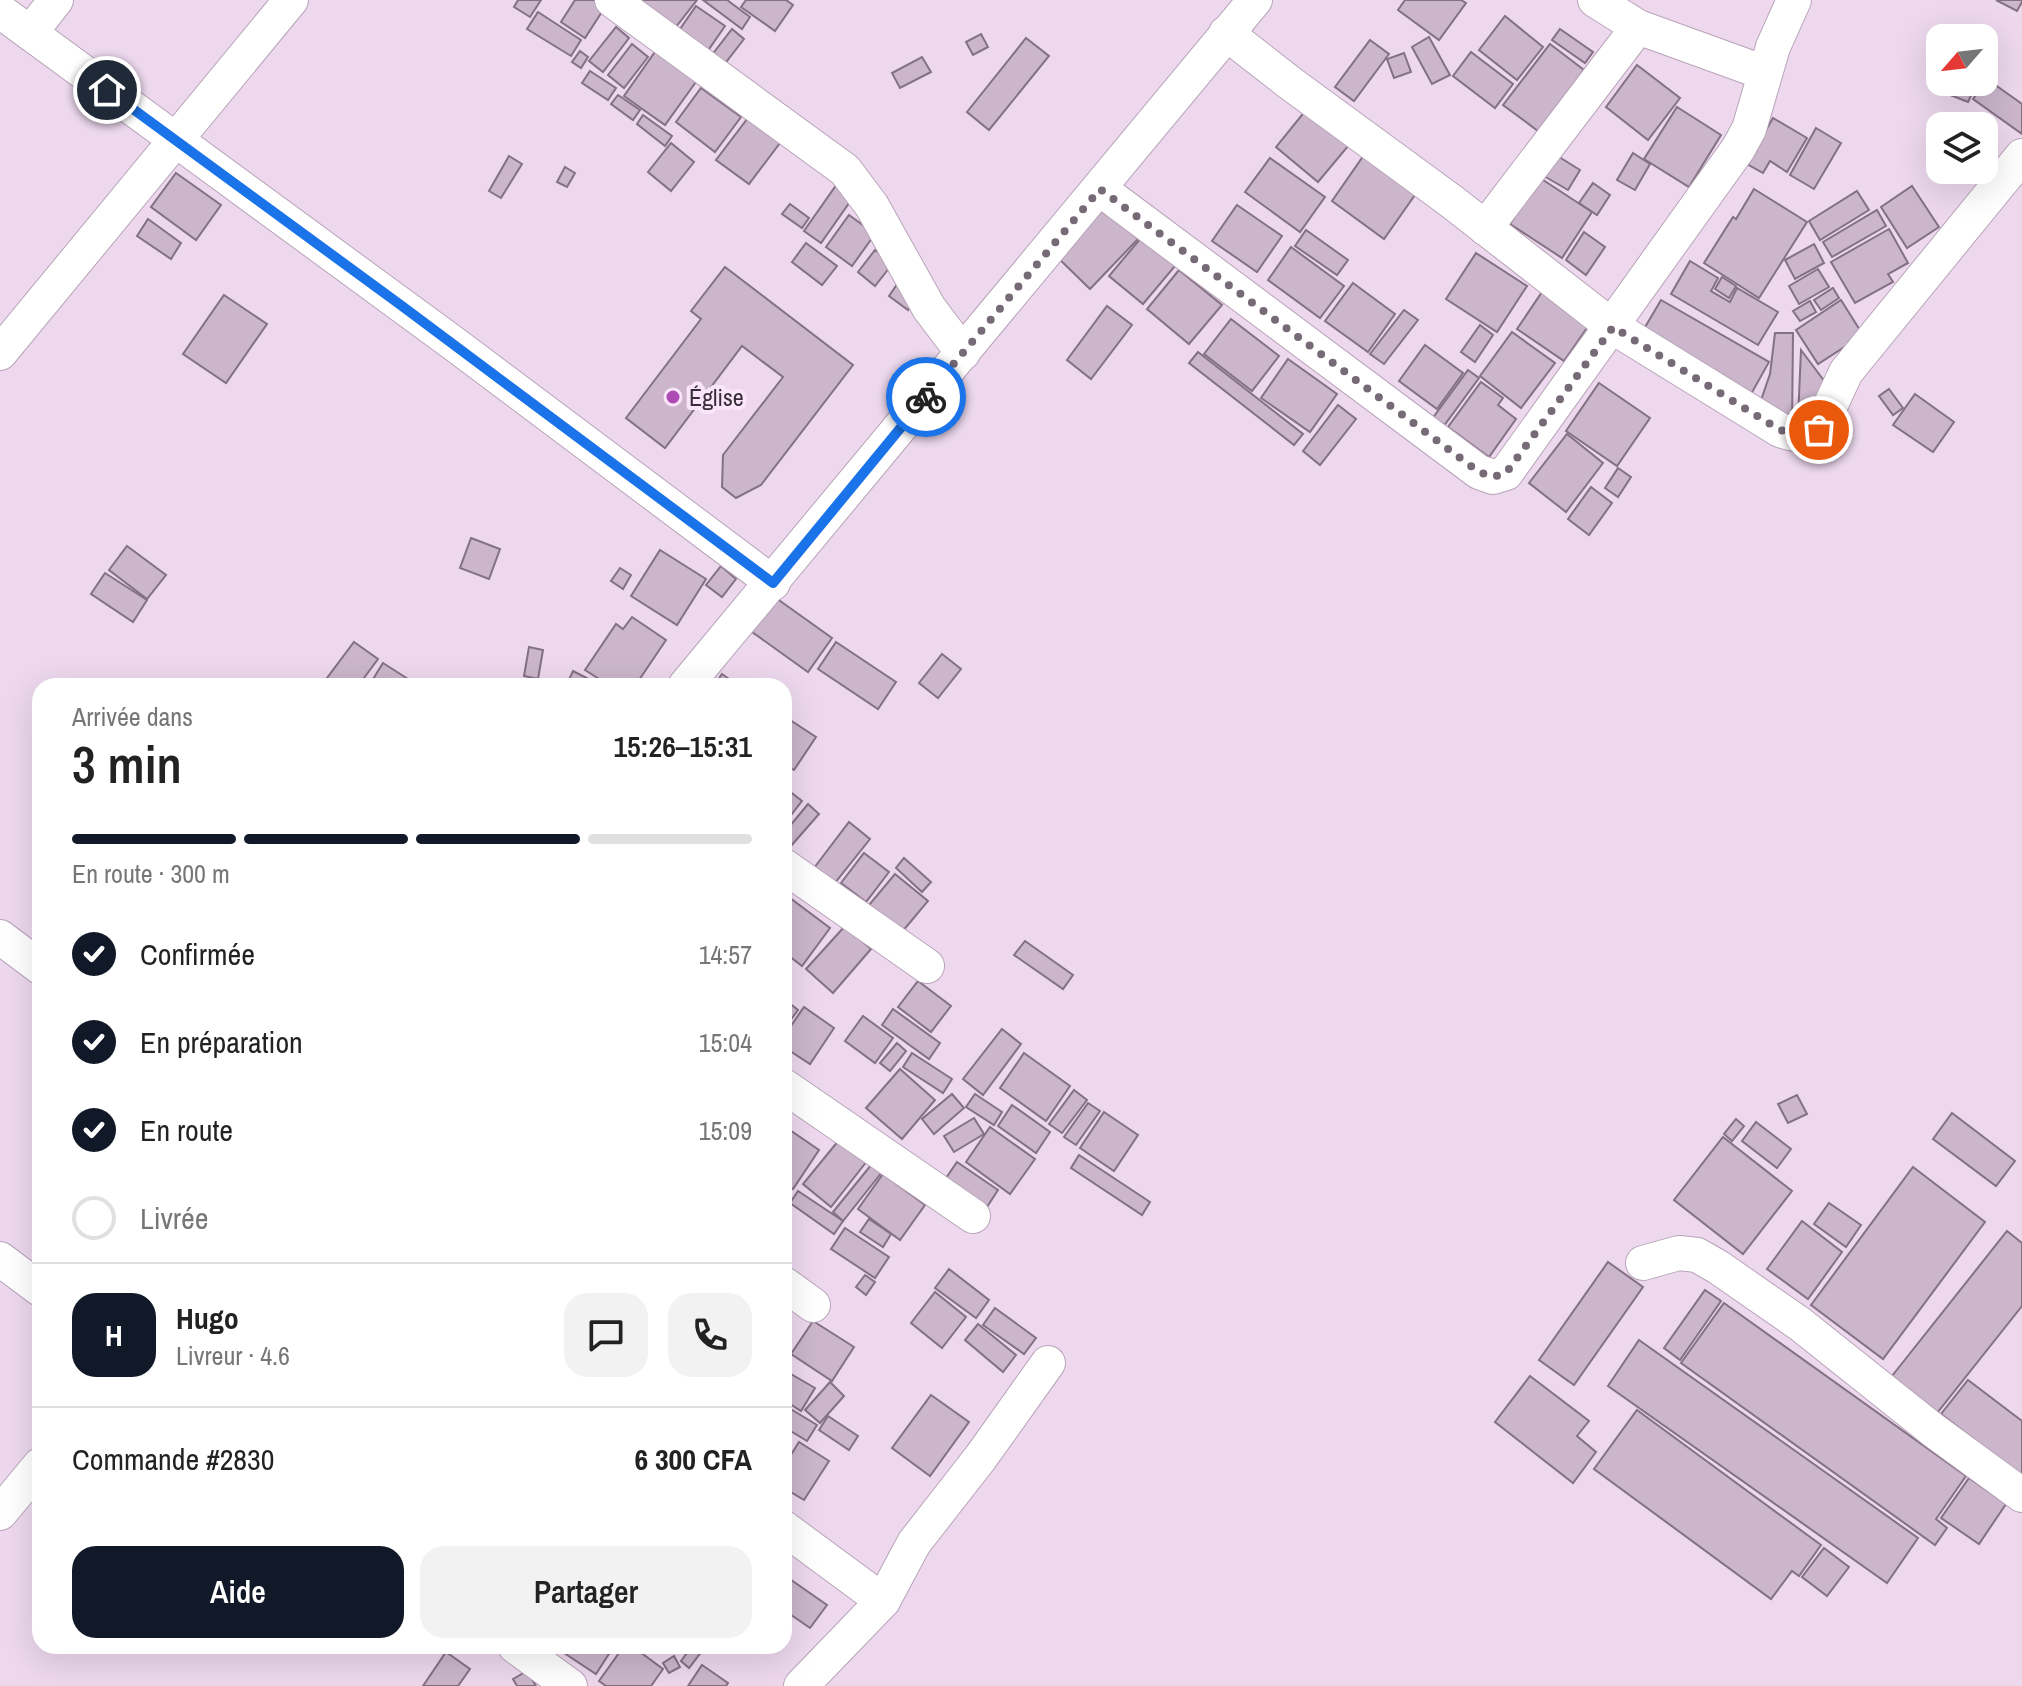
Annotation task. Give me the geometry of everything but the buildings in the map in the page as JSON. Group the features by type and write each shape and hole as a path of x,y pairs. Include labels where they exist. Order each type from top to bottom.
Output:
{"street":[{"path":"30,33 56,0"},
{"path":"0,353 291,0"},
{"path":"612,0 845,170 872,206 929,308 963,353"},
{"path":"692,678 1255,0"},
{"path":"1595,0 1638,27 1765,73"},
{"path":"1100,189 1479,472 1493,477 1506,473 1738,149 1749,129 1773,47 1794,0"},
{"path":"0,11 773,583"},
{"path":"1485,228 1638,27"},
{"path":"1226,33 1613,327 1780,430 1792,434 1812,433 1824,422 1846,372 2022,156"},
{"path":"792,872 927,966"},
{"path":"0,937 32,961"},
{"path":"792,1092 973,1216"},
{"path":"1643,1263 1679,1253 1697,1255 1718,1267 1800,1324 1933,1430 2022,1495"},
{"path":"0,1259 32,1283"},
{"path":"792,1290 813,1305"},
{"path":"801,1686 883,1601 914,1543 1048,1363"},
{"path":"0,1513 32,1475"},
{"path":"792,1534 883,1601"},
{"path":"526,1654 570,1686"}],"way so far":[{"path":"926,397 1100,189 1479,472 1493,477 1506,473 1613,327 1780,430 1804,435 1819,430"}],"place":[{"name":"Église","path":"673,397"}],"route":[{"path":"107,90 773,583 926,397"}]}
